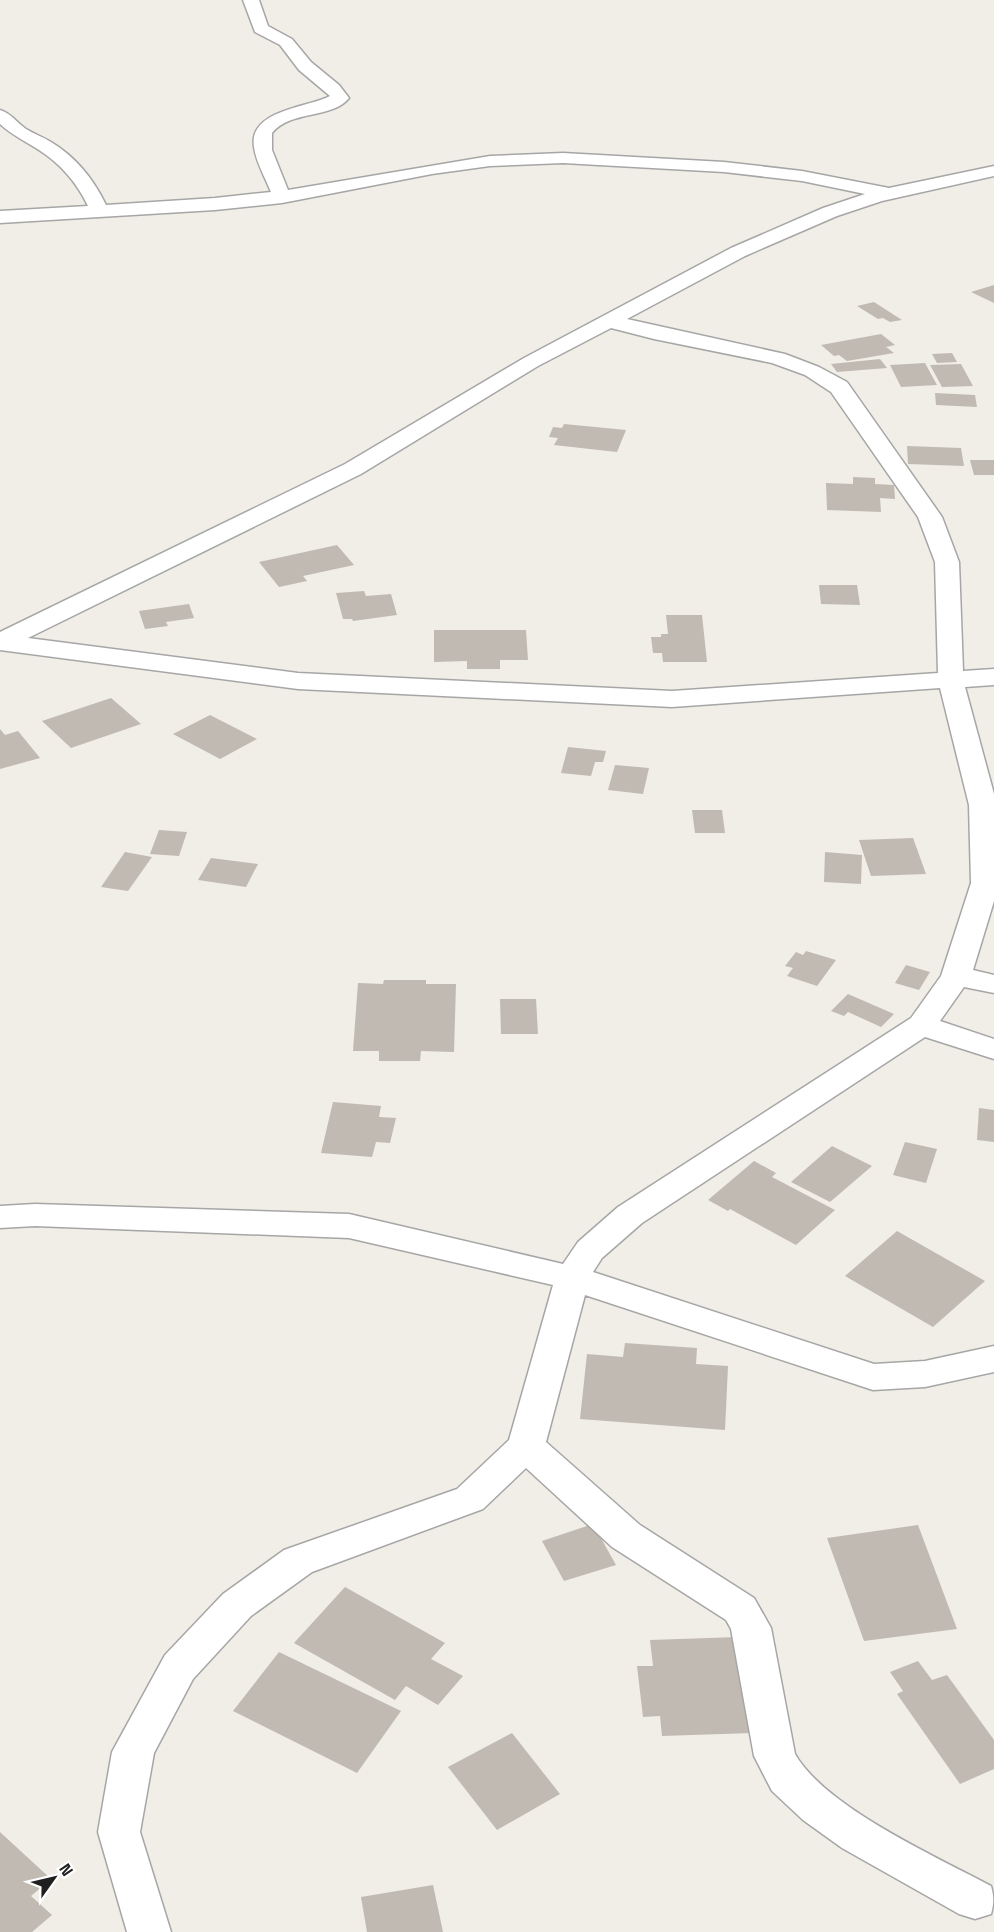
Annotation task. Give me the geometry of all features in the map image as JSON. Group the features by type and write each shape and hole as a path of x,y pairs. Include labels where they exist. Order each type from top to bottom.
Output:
{"street":[{"path":"251,0 261,29 286,42 306,66 340,98 330,104 274,119 264,129 262,144 282,197"},
{"path":"0,115 19,132 47,147 70,165 89,188 100,211"},
{"path":"0,217 160,209 282,197 490,161 563,158 646,160 724,167 802,176 888,193"},
{"path":"0,642 353,469 531,362 738,252 830,212 888,193 994,171"},
{"path":"149,1932 119,1832 133,1752 179,1667 237,1605 298,1561 470,1499 526,1446 572,1278 590,1250 630,1215 922,1025 956,976 985,883 988,830 951,681 947,562 930,516 839,387 812,372 778,358 654,333 607,320"},
{"path":"0,642 298,681 660,699 994,677"},
{"path":"956,976 994,984"},
{"path":"922,1025 951,1037 994,1049"},
{"path":"0,1217 35,1215 349,1226 572,1278 873,1377 925,1374 994,1359"},
{"path":"526,1446 626,1536 740,1609 751,1628 775,1756 788,1778 818,1807 857,1835 975,1900"}],"building":[{"path":"994,285 994,303 971,292"},
{"path":"874,302 902,320 890,322 883,318 878,319 857,306"},
{"path":"881,334 895,345 886,347 894,353 847,361 839,355 834,356 821,345"},
{"path":"952,353 957,362 937,363 932,354"},
{"path":"880,359 887,368 837,372 831,364"},
{"path":"925,363 937,385 901,387 890,365"},
{"path":"961,364 973,386 942,387 930,365"},
{"path":"935,393 975,395 977,407 936,405"},
{"path":"564,424 626,430 617,452 554,445 558,438 549,437 553,427 562,428"},
{"path":"907,446 961,448 964,466 908,464"},
{"path":"970,460 994,460 994,475 974,475"},
{"path":"853,477 875,478 875,484 894,485 895,499 880,498 881,512 827,510 826,483 853,484"},
{"path":"337,545 354,565 303,576 307,581 279,587 259,562"},
{"path":"819,585 857,585 860,605 821,604"},
{"path":"364,591 366,596 391,594 397,615 353,621 343,619 336,593"},
{"path":"189,604 194,618 166,622 168,626 145,629 139,611"},
{"path":"666,615 702,615 707,662 663,662 662,653 653,653 651,637 668,634"},
{"path":"434,630 526,630 528,660 500,660 500,669 467,669 467,661 434,662"},
{"path":"111,698 141,724 71,748 42,721"},
{"path":"210,715 257,739 220,759 173,734"},
{"path":"0,729 5,735 18,731 40,758 0,769"},
{"path":"568,747 606,751 603,762 595,762 591,776 561,773"},
{"path":"615,765 649,768 643,794 608,790"},
{"path":"692,810 722,810 725,833 695,833"},
{"path":"159,830 187,832 179,856 150,854"},
{"path":"913,838 926,874 871,876 859,840"},
{"path":"125,852 152,857 128,891 101,887"},
{"path":"825,852 862,855 861,884 824,882"},
{"path":"211,858 258,864 246,887 198,880"},
{"path":"806,951 836,960 817,986 787,976 793,968 785,966 796,952 803,955"},
{"path":"906,965 930,972 919,990 895,983"},
{"path":"384,980 426,980 426,984 456,984 454,1052 421,1051 420,1061 379,1061 379,1051 353,1051 358,983 383,984"},
{"path":"848,994 894,1014 881,1027 848,1012 844,1016 831,1011"},
{"path":"500,999 536,999 538,1034 501,1034"},
{"path":"333,1102 381,1106 379,1117 396,1118 390,1143 376,1142 372,1157 321,1153"},
{"path":"979,1108 994,1110 994,1142 977,1140"},
{"path":"905,1142 937,1149 926,1183 893,1175"},
{"path":"832,1146 872,1166 830,1202 791,1182"},
{"path":"754,1161 776,1173 772,1177 835,1210 796,1245 730,1209 728,1211 708,1200"},
{"path":"897,1231 985,1281 933,1327 845,1276"},
{"path":"625,1343 697,1348 696,1364 728,1366 725,1430 580,1419 587,1354 623,1357"},
{"path":"593,1524 616,1565 564,1581 542,1541"},
{"path":"918,1525 957,1629 864,1641 827,1538"},
{"path":"345,1587 445,1643 431,1659 463,1676 438,1705 406,1686 395,1700 294,1643"},
{"path":"738,1637 752,1733 662,1736 660,1716 643,1717 637,1666 653,1666 650,1640"},
{"path":"279,1652 401,1711 357,1773 233,1711"},
{"path":"918,1661 932,1680 947,1675 994,1740 994,1769 960,1784 897,1694 903,1691 890,1672"},
{"path":"512,1733 560,1794 497,1830 448,1767"},
{"path":"0,1832 51,1879 31,1896 52,1915 32,1932 0,1932"},
{"path":"433,1885 443,1932 367,1932 361,1897"}]}
